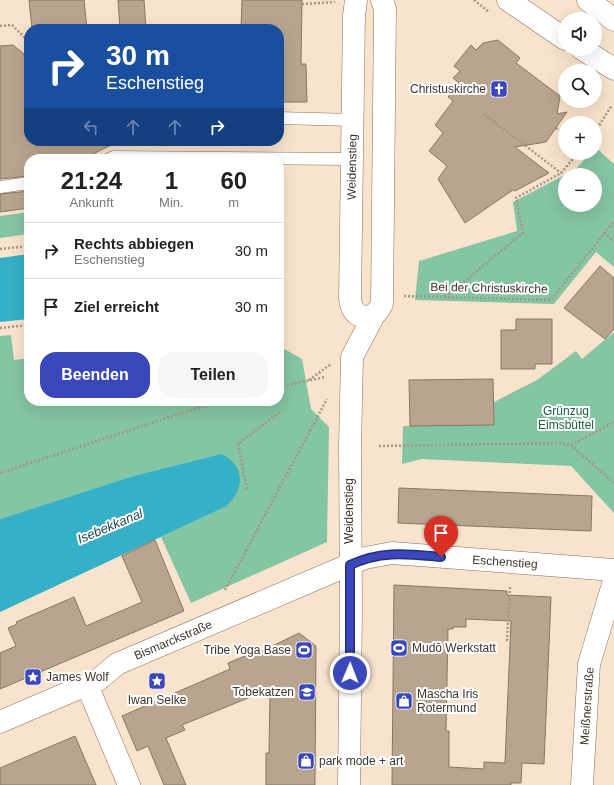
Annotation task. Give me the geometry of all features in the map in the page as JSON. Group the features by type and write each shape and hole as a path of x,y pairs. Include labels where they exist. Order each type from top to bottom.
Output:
{"street":[{"name":"Weidenstieg","path":"349,785 350,446 352,357 374,315 380,309 382,300 385,9 382,0"},
{"path":"508,0 558,34"},
{"path":"588,0 614,20"},
{"name":"Weidenstieg","path":"347,1 354,16 350,304 352,310 361,316 369,317 374,315"},
{"path":"593,56 614,69"},
{"name":"Eschenstieg","path":"350,565 365,558 392,553 614,570"},
{"name":"Bismarckstraße","path":"0,722 98,680 117,664 350,565"},
{"name":"Meißnerstraße","path":"582,785 589,664 614,581"},
{"path":"87,685 129,785"}],"lane":[{"path":"284,118 353,120"},
{"path":"284,158 353,159"},
{"path":"0,187 24,184"}],"path":[{"path":"302,4 347,1"},
{"path":"0,26 12,25 24,37"},
{"path":"602,121 612,105"},
{"path":"484,114 558,172"},
{"path":"566,168 572,160"},
{"path":"445,297 523,233 516,198 558,176"},
{"name":"Bei der Christuskirche","path":"398,296 551,300 614,221"},
{"path":"604,233 614,241"},
{"path":"0,249 24,247"},
{"path":"0,328 24,326"},
{"path":"309,380 332,363"},
{"path":"284,386 325,377"},
{"path":"225,590 327,399"},
{"path":"0,473 203,406"},
{"path":"247,489 238,444 280,412"},
{"path":"571,445 614,422"},
{"path":"379,446 561,443 571,445 614,483"},
{"path":"510,587 507,640 510,640"}],"green space":[{"path":"602,153 614,164 614,267 596,252 554,304 415,300 419,261 517,231 513,202 558,178 558,212 602,212 602,168 577,168 584,160 602,160"},
{"path":"24,213 24,235 0,238 0,216"},
{"name":"Grünzug Eimsbüttel","path":"614,332 614,513 571,466 422,459 402,464 403,426 493,425 494,402 537,380 576,351 582,359"},
{"path":"11,335 14,360 24,359 24,406 284,406 284,349 302,359 311,409 329,427 327,542 191,603 161,537 225,507 221,454 133,476 0,519 0,336"}],"water":[{"path":"24,255 24,320 0,322 0,258"},
{"name":"Isebekkanal","path":"221,454 235,465 239,471 240,479 236,494 232,501 225,507 0,612 0,519 133,476"}],"building":[{"path":"29,0 84,0 86,24 31,24"},
{"path":"118,0 144,0 146,24 120,24"},
{"path":"242,0 302,0 301,64 306,64 307,102 284,102 284,24 241,24"},
{"path":"498,40 520,58 516,63 558,94 557,114 567,112 564,116 558,116 558,125 546,142 515,147 549,173 515,191 513,190 465,223 438,179 447,166 429,151 443,133 435,125 453,101 448,97 459,83 453,78 460,71 454,66 471,45 476,50 483,43"},
{"path":"13,45 24,54 24,146 109,146 93,154 24,154 24,177 0,179 0,46"},
{"path":"24,192 24,209 0,212 0,194"},
{"path":"600,266 614,278 614,329 605,339 564,308"},
{"path":"516,319 552,319 552,364 535,364 535,369 501,369 501,330 516,330"},
{"path":"493,379 494,425 410,426 409,380"},
{"path":"399,488 592,496 591,531 398,523"},
{"path":"155,540 184,611 0,689 0,653 16,646 8,628 17,624 16,622 74,597 86,626 142,602 122,556"},
{"path":"394,585 507,591 507,595 551,597 544,764 522,763 521,783 511,783 511,785 392,785","holes":["466,619 511,621 505,763 484,762 484,769 449,767 449,731 446,731 448,629 453,629 453,627 466,627"]},
{"path":"299,633 316,646 315,785 266,785 266,753 269,753 270,690 182,725 185,730 166,738 186,785 164,785 148,746 137,751 122,716 230,669 228,663 257,651 258,653"},
{"path":"75,736 96,785 0,785 0,768"}],"place":[{"name":"Christuskirche","path":"499,89"},
{"name":"Mudō Werkstatt","path":"399,648"},
{"name":"Tribe Yoga Base","path":"304,650"},
{"name":"James Wolf","path":"33,677"},
{"name":"Iwan Selke","path":"157,681"},
{"name":"Tobekatzen","path":"307,692"},
{"name":"Mascha Iris Rotermund","path":"404,701"},
{"name":"park mode + art","path":"306,761"}],"route":[{"path":"350,673 350,565 365,558 392,553 441,557"}]}
